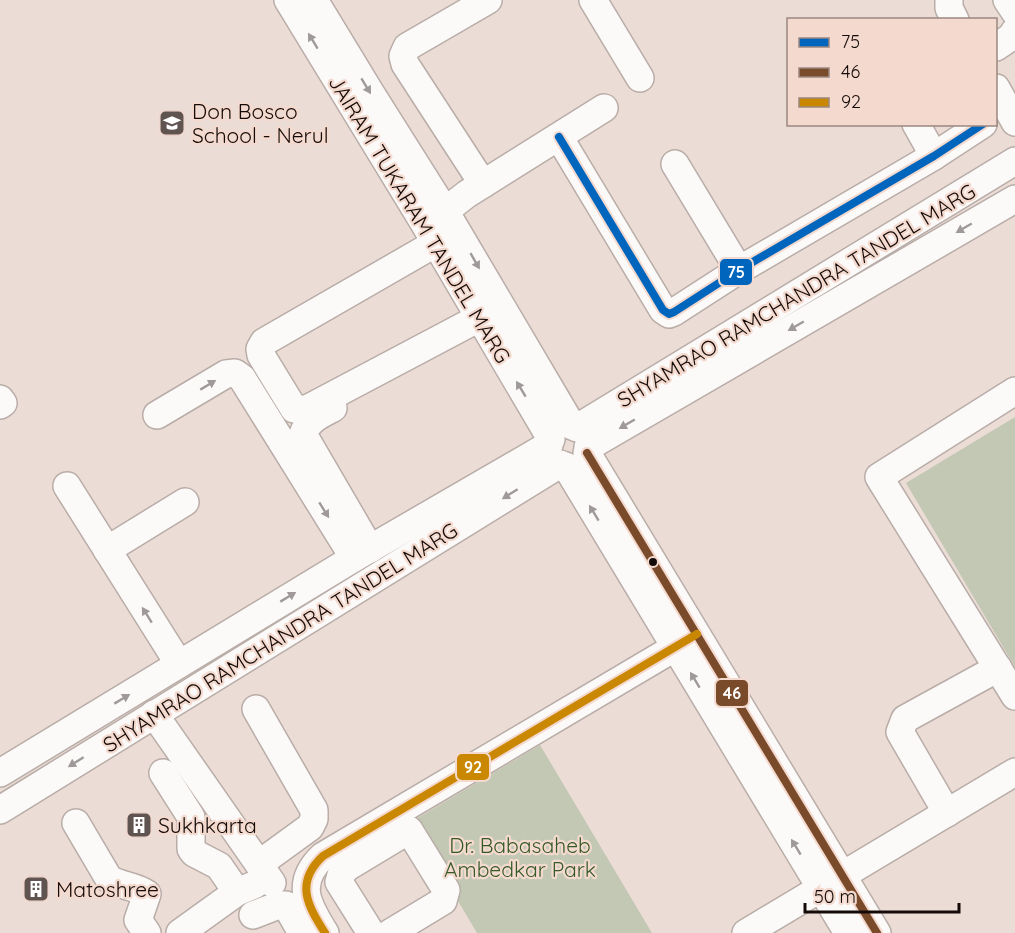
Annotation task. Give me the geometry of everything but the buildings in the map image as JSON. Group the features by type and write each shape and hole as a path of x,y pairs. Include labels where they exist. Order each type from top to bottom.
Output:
{"street":[{"name":"JAIRAM TUKARAM TANDEL MARG","path":"288,0 435,225 832,882 877,933"},
{"name":"JAIRAM TUKARAM TANDEL MARG","path":"314,0 370,92 481,320 569,446"},
{"path":"483,184 405,64 403,56 407,47 488,0"},
{"path":"593,0 640,78"},
{"path":"949,0 949,8 954,18"},
{"path":"1007,0 1015,12"},
{"path":"997,46 1011,37 1015,31"},
{"path":"481,320 307,409 294,409 261,355 260,349 264,342 435,225 468,194 604,108"},
{"path":"917,126 934,156"},
{"path":"559,137 663,310 669,314 739,270 934,156 979,126"},
{"name":"SHYAMRAO RAMCHANDRA TANDEL MARG","path":"0,810 154,714 1015,161"},
{"path":"675,165 739,270"},
{"name":"SHYAMRAO RAMCHANDRA TANDEL MARG","path":"0,773 362,553 569,446 1015,199"},
{"path":"362,553 303,434 305,426 481,320"},
{"path":"157,415 226,374 235,373 242,378 362,553"},
{"path":"1015,391 879,477 1015,696"},
{"path":"0,399 3,403 0,405"},
{"path":"67,486 179,664"},
{"path":"107,550 185,502"},
{"path":"371,933 339,882 346,868 404,820 686,641"},
{"path":"947,813 900,732 901,726 904,719 998,668"},
{"path":"180,933 265,874 310,827 314,819 314,810 256,709"},
{"path":"154,714 265,874 308,878"},
{"path":"746,933 1015,772"},
{"path":"163,773 191,817 191,849 194,853 219,866 237,892"},
{"path":"325,933 312,912 307,896 311,870 323,856 404,820"},
{"path":"390,933 443,901 446,890 404,820"},
{"path":"76,824 109,879 147,894 138,920 147,933"},
{"name":"JAIRAM TUKARAM TANDEL MARG","path":"832,882 848,933"},
{"path":"253,915 279,905 286,905 302,933"},
{"path":"414,933 455,910"}],"green space":[{"path":"1015,417 1015,667 906,483"},
{"name":"Dr. Babasaheb Ambedkar Park","path":"540,745 652,933 477,933 411,822"}],"transit line":[{"name":"75","path":"559,137 663,310 669,314 739,270 934,156 980,126"},
{"name":"46","path":"587,453 877,933"},
{"name":"92","path":"325,933 309,904 306,885 314,866 323,856 697,634"}],"place":[{"name":"Don Bosco School - Nerul","path":"172,123"},
{"name":"Sukhkarta","path":"139,825"},
{"name":"Matoshree","path":"36,889"}]}
